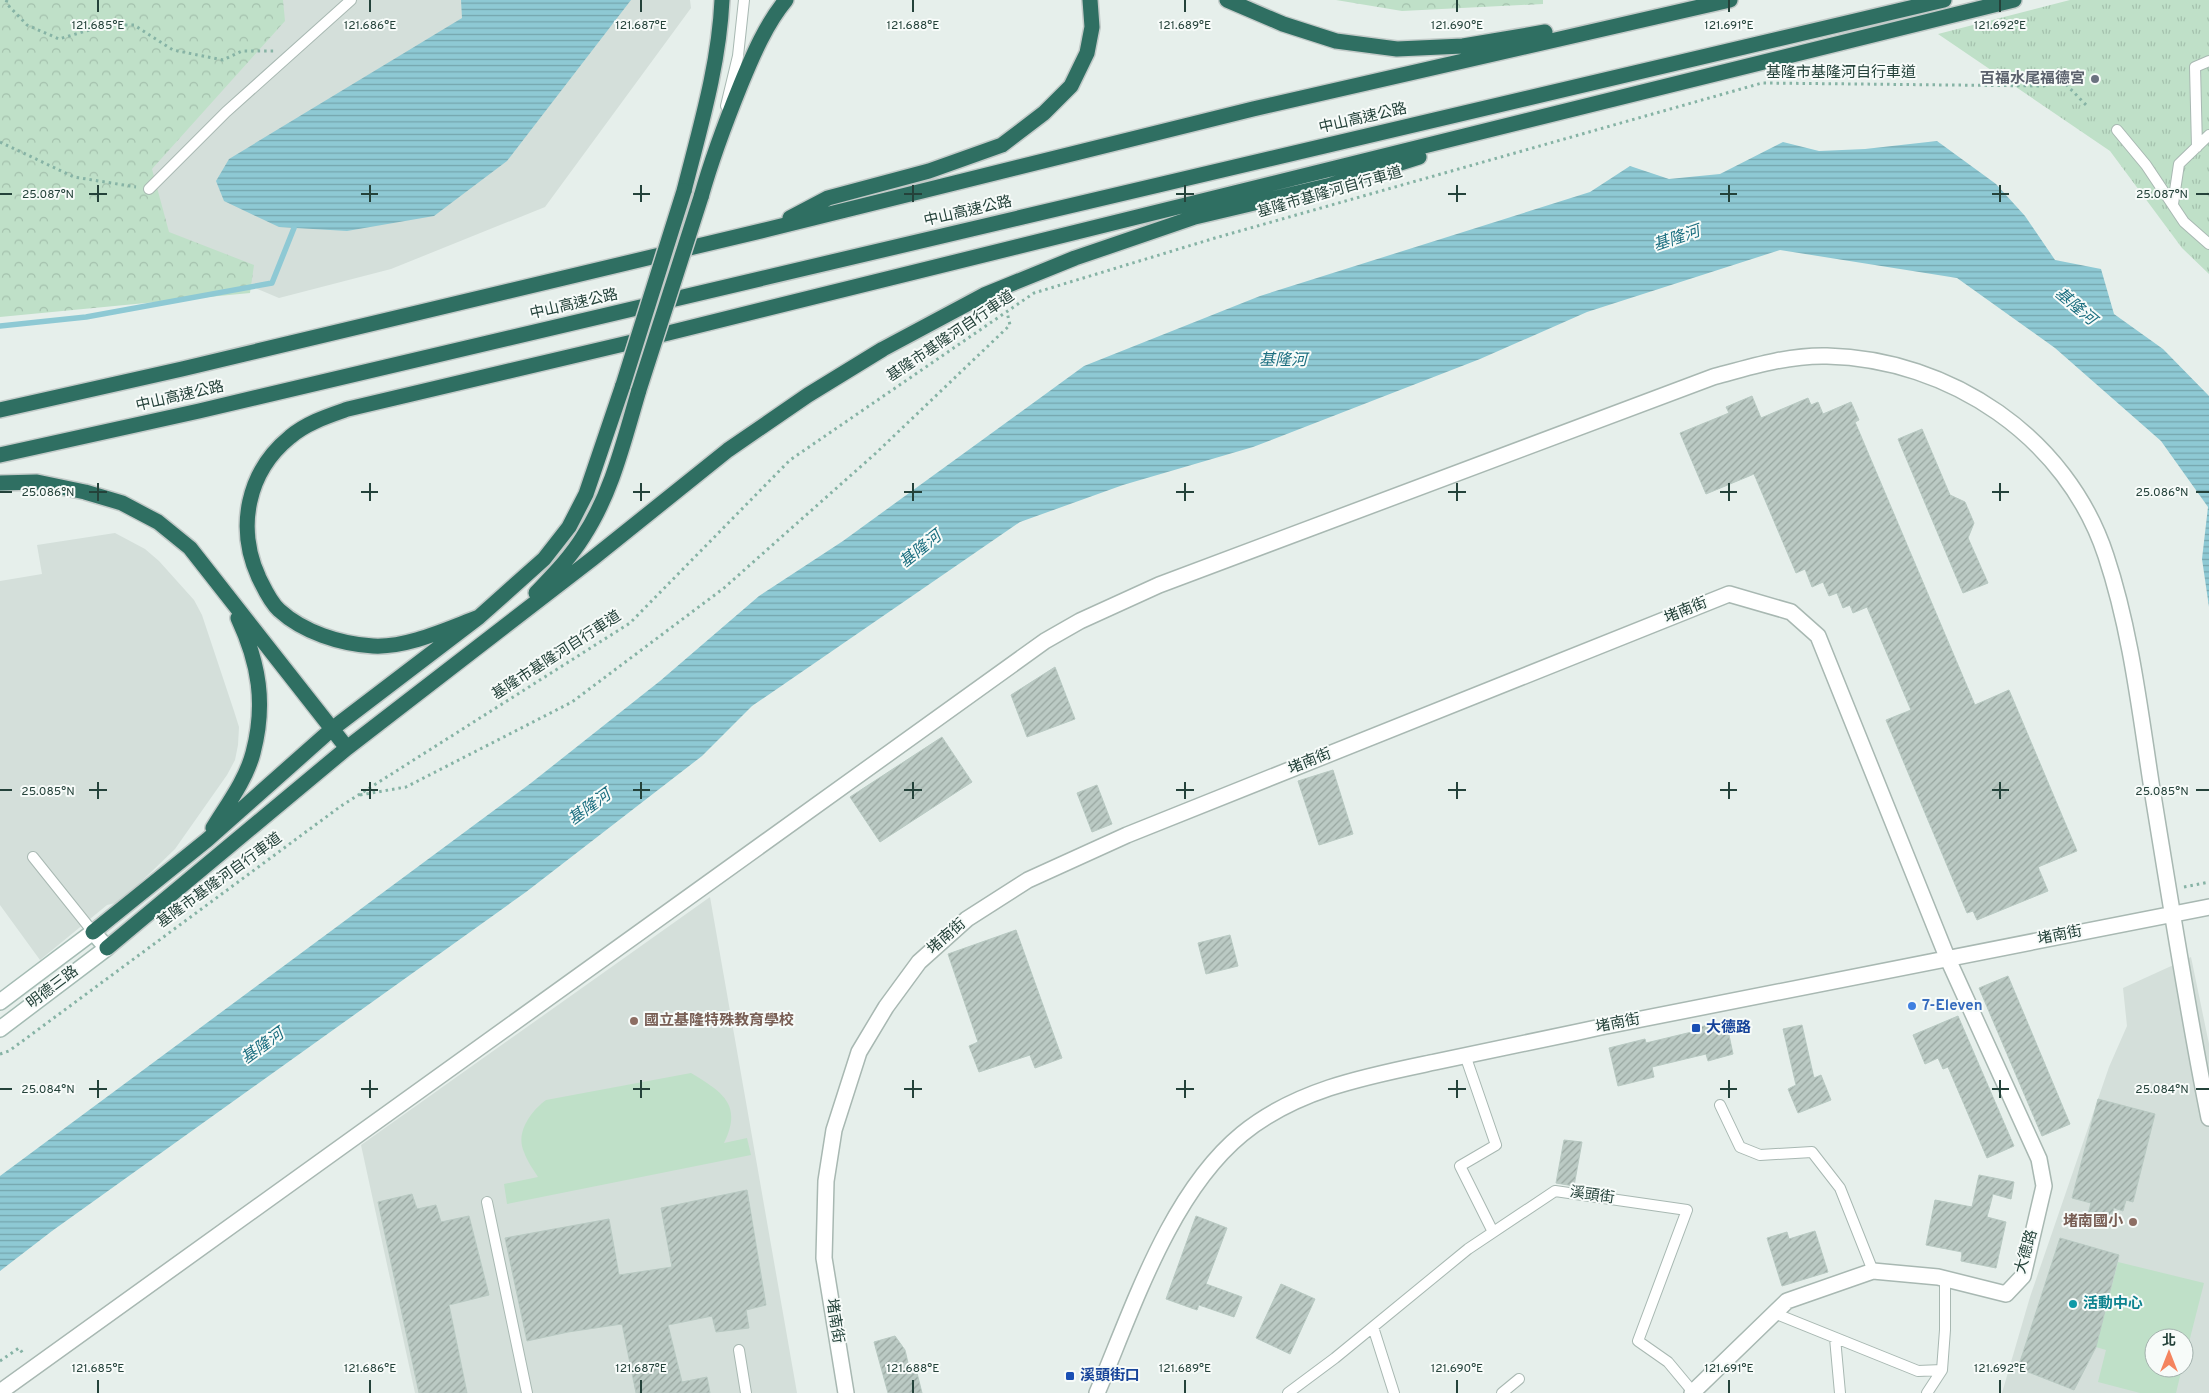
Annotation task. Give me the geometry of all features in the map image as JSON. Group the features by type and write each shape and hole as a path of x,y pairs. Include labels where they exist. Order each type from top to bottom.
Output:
{"highway":[{"path":"93,932 207,840 332,729 479,617 544,559 569,527 586,494 599,459 684,191 710,89 720,35 722,0"},
{"path":"492,636 561,568 583,537 615,471 718,139 752,58 775,13 786,0"},
{"path":"769,229 828,198 929,171 1002,145 1044,113 1071,86 1087,53 1092,27 1090,0"},
{"path":"1227,0 1283,24 1336,41 1397,49 1463,46 1529,35 1683,0"},
{"name":"中山高速公路","path":"0,410 192,367 769,229 1253,109 1730,0"},
{"name":"中山高速公路","path":"0,455 218,407 1944,0"},
{"path":"479,617 417,640 374,646 335,639 300,626 277,609 265,591 251,561 247,531 248,503 260,472 275,451 291,436 317,420 348,409 628,343 2014,0"},
{"path":"107,948 347,748 592,559 728,450 808,395 874,354 984,295 1076,258 1195,217 1331,185 1556,113"},
{"path":"0,482 37,482 85,492 122,503 158,522 190,548 347,748"},
{"path":"207,840 240,784 253,754 259,715 259,678 250,644 225,592"}],"street":[{"path":"0,1392 1029,653 1080,620 1159,585 1713,377 1788,358 1826,356 1866,359 1901,366 1939,378 1971,394 2030,436 2072,488 2089,516 2106,553 2119,598 2169,890 2179,913 2196,1054 2209,1118"},
{"name":"堵南街","path":"846,1393 824,1258 826,1181 834,1130 859,1052 886,1007 919,962 967,919 1028,880 1127,835 1728,594 1791,612 1818,636 1947,958"},
{"name":"堵南街","path":"1097,1393 1142,1286 1174,1219 1212,1162 1243,1133 1276,1112 1318,1090 1360,1078 1466,1055 2209,907"},
{"path":"93,932 107,948"},
{"name":"明德三路","path":"0,1002 93,932"},
{"name":"明德三路","path":"0,1028 107,948"},
{"name":"大德路","path":"1693,1392 1787,1301 1873,1270 1945,1279 2006,1294 2023,1276 2044,1186 2039,1159 1947,958"}],"lane":[{"path":"149,189 226,112 351,0"},
{"path":"718,139 738,56 744,0"},
{"path":"2197,147 2195,67 2209,61"},
{"path":"2117,130 2146,165 2184,222 2209,244"},
{"path":"2173,204 2179,164 2209,135"},
{"path":"33,857 93,932"},
{"path":"1466,1055 1496,1146 1460,1166 1494,1232"},
{"path":"1720,1106 1740,1147 1760,1155 1812,1152 1840,1188 1873,1270"},
{"name":"溪頭街","path":"1288,1393 1373,1327 1468,1249 1555,1191 1687,1210 1638,1341 1668,1362 1693,1392"},
{"path":"487,1202 527,1393"},
{"path":"1928,1393 1942,1370 1945,1330 1945,1279"},
{"path":"1774,1314 1918,1371 1942,1370"},
{"path":"1373,1327 1394,1393"},
{"path":"1835,1338 1840,1393"},
{"path":"739,1350 746,1393"},
{"path":"1502,1393 1519,1378"}],"path":[{"path":"6,0 6,3 27,25 59,39 106,25 134,25 173,50 223,60 242,51 296,50"},
{"name":"基隆市基隆河自行車道","path":"0,1054 9,1051 357,796 630,623 790,460 1034,294 1215,238 1762,82 2044,86 2056,74 2088,107"},
{"path":"0,142 74,176 149,189"},
{"path":"357,796 406,787 572,702 724,588 869,460 1010,325 1007,312"},
{"path":"2169,890 2209,882"},
{"path":"0,1361 19,1348 25,1357"}],"shaded area":[{"path":"0,0 690,0 691,8 545,207 391,269 279,298 0,180"},
{"path":"115,533 145,549 159,561 194,600 202,615 239,727 238,745 235,760 227,775 175,849 120,902 107,905 40,960 0,905 0,581 42,574 37,545"},
{"name":"國立基隆特殊教育學校","path":"710,897 797,1393 415,1393 361,1145"},
{"name":"堵南國小","path":"2191,957 2209,1044 2209,1393 2002,1393 2030,1297 2109,1067 2127,1026 2123,988"}],"green space":[{"path":"0,0 283,0 285,21 152,169 169,232 254,265 250,293 0,317"},
{"path":"1336,0 1543,0 1543,4 1402,11"},
{"path":"2070,0 2209,0 2209,274 2182,248 2110,151 1938,34"},
{"path":"691,1073 712,1086 726,1100 731,1118 724,1143 747,1138 751,1155 507,1204 504,1184 538,1177 525,1155 522,1137 523,1130 530,1116 546,1100"},
{"path":"2118,1262 2204,1283 2193,1328 2144,1328 2144,1378 2180,1378 2176,1393 2140,1393 2098,1382 2106,1350 2096,1347"}],"water":[{"path":"461,0 631,0 507,161 434,216 347,231 279,227 224,201 216,181 229,159 462,18"},
{"name":"基隆河","path":"1937,141 1996,184 2025,216 2055,260 2101,269 2114,314 2163,349 2209,396 2209,607 2202,559 2208,507 2161,441 2055,348 1957,278 1780,250 1587,312 1480,359 1253,447 1123,485 1020,522 752,706 702,756 526,892 52,1231 0,1271 0,1176 531,783 660,681 759,596 843,541 1084,366 1260,296 1590,192 1630,166 1669,179 1720,174 1783,142 1819,151 1865,149"}],"building":[{"path":"1752,396 1761,418 1808,398 1811,405 1818,402 1823,414 1851,402 1859,420 1855,422 1975,705 2009,690 2077,851 2038,867 2048,891 1977,920 1973,911 1967,913 1886,720 1911,710 1867,607 1853,613 1850,605 1843,608 1837,593 1829,596 1823,582 1812,587 1805,569 1796,573 1754,474 1706,494 1680,433 1729,413 1726,407"},
{"path":"1922,429 1950,495 1965,502 1974,523 1968,538 1988,583 1963,593 1898,439"},
{"path":"1055,667 1075,719 1027,737 1011,695"},
{"path":"942,737 972,782 880,842 850,797"},
{"path":"1333,770 1353,834 1319,845 1298,781"},
{"path":"1097,785 1112,824 1092,832 1077,793"},
{"path":"1016,930 1062,1058 1035,1068 1030,1055 979,1072 969,1046 978,1042 948,954"},
{"path":"1230,935 1238,966 1206,974 1198,943"},
{"path":"2008,976 2070,1124 2042,1136 1979,988"},
{"path":"1958,1016 2014,1146 1987,1158 1948,1067 1943,1069 1938,1058 1925,1064 1913,1035"},
{"path":"1726,1021 1733,1054 1708,1061 1706,1054 1652,1067 1654,1077 1618,1086 1609,1048 1645,1039 1646,1043 1700,1030 1700,1027"},
{"path":"1802,1025 1814,1078 1821,1075 1831,1100 1798,1113 1788,1089 1796,1085 1783,1029"},
{"path":"2098,1099 2155,1114 2133,1202 2126,1200 2123,1211 2114,1208 2110,1223 2087,1218 2091,1203 2072,1198"},
{"path":"1564,1140 1582,1142 1574,1186 1556,1183"},
{"path":"1979,1175 2014,1182 2011,1199 1993,1194 1987,1217 2006,1222 1996,1268 1961,1261 1962,1252 1926,1245 1935,1200 1972,1207"},
{"path":"747,1190 766,1305 746,1310 749,1328 716,1332 712,1316 668,1325 682,1382 707,1377 710,1393 636,1393 622,1324 568,1332 527,1341 505,1238 609,1219 619,1275 672,1267 661,1208"},
{"path":"412,1194 417,1209 436,1205 441,1222 469,1216 489,1295 449,1305 467,1393 419,1393 378,1202"},
{"path":"1196,1216 1227,1228 1206,1284 1242,1297 1234,1317 1199,1305 1197,1310 1166,1299"},
{"path":"1815,1231 1828,1272 1782,1286 1767,1238 1787,1232 1789,1239"},
{"name":"活動中心","path":"2060,1238 2119,1255 2096,1347 2074,1390 2018,1368"},
{"path":"1281,1284 1315,1299 1290,1354 1256,1338"},
{"path":"895,1336 905,1350 909,1367 915,1365 922,1393 888,1393 874,1342"}],"waterway":[{"path":"0,326 86,317 272,283 294,228"}],"place":[{"name":"百福水尾福德宮","path":"2095,79"},
{"name":"7-Eleven","path":"1912,1006"},
{"name":"國立基隆特殊教育學校","path":"634,1021"},
{"name":"大德路","path":"1696,1028"},
{"name":"堵南國小","path":"2133,1222"},
{"name":"活動中心","path":"2073,1304"},
{"name":"溪頭街口","path":"1070,1376"}]}
